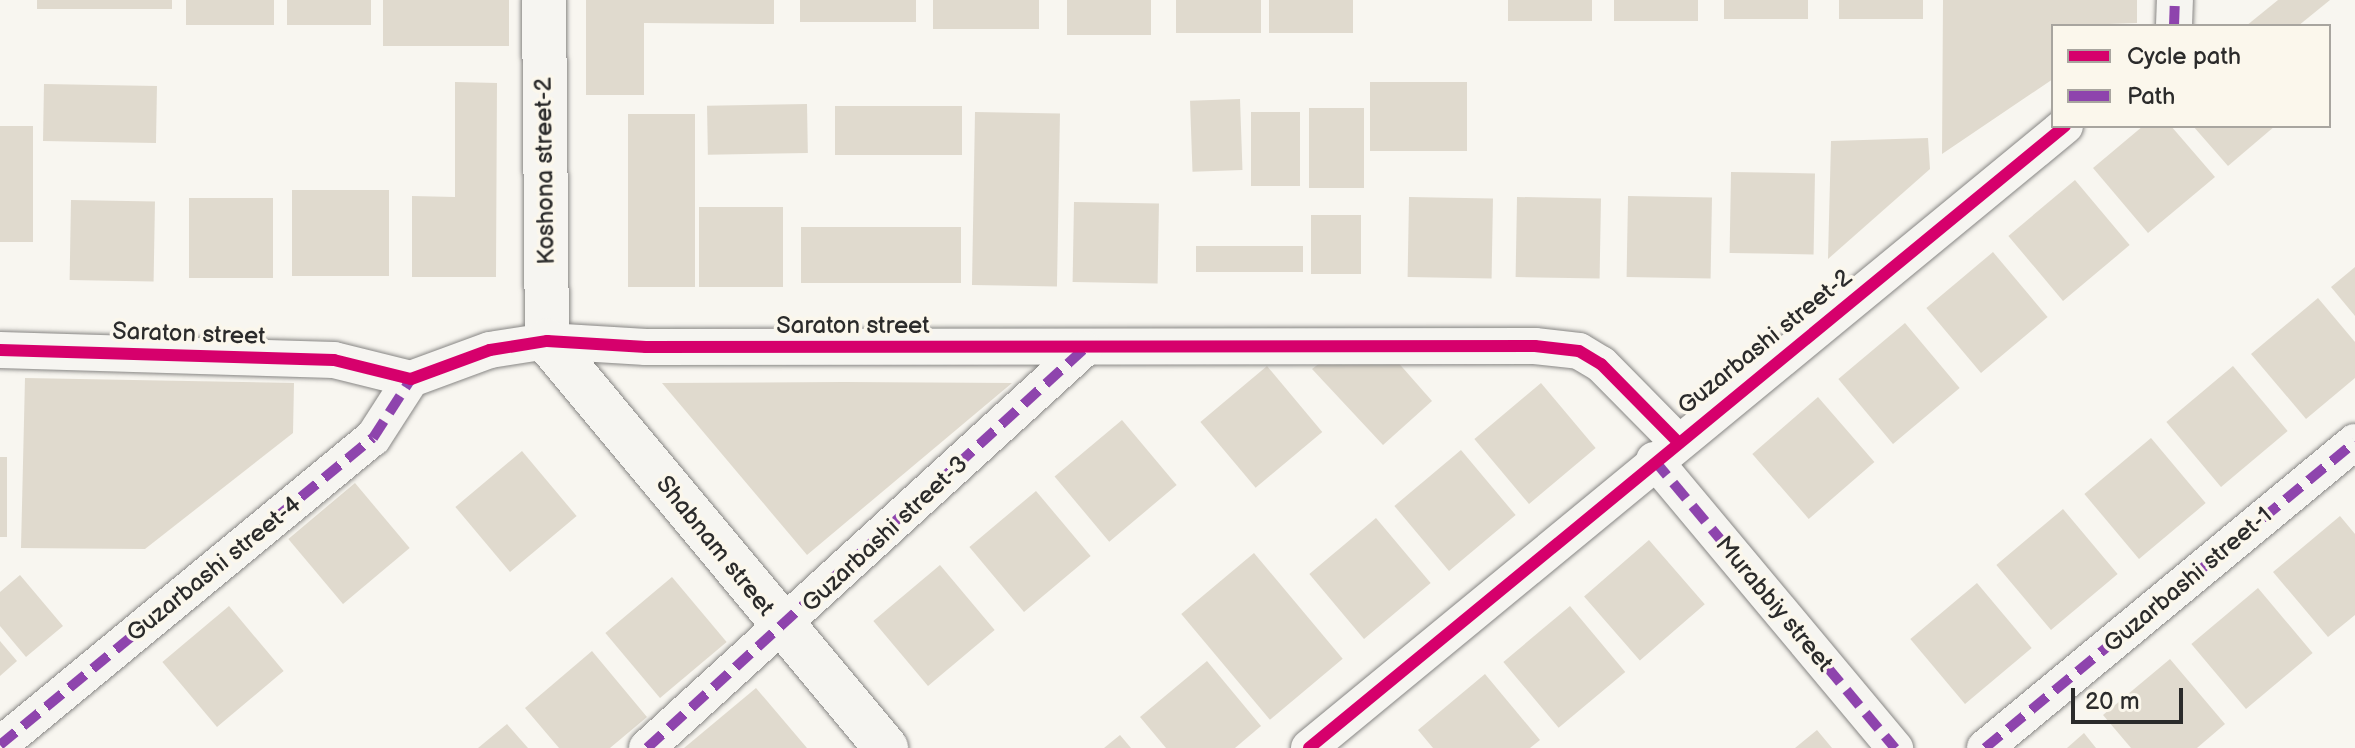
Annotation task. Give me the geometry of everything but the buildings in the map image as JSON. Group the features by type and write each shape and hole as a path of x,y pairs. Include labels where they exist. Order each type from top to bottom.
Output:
{"street":[{"name":"Koshona street-2","path":"544,0 547,341"},
{"path":"2174,24 2175,0"},
{"name":"Guzarbashi street-2","path":"1309,748 1665,451 2063,128"},
{"name":"Saraton street","path":"0,350 334,360 411,379 490,350 547,341 1084,349 1535,346 1579,351 1617,377 1665,451"},
{"name":"Shabnam street","path":"547,341 783,629 886,748"},
{"name":"Guzarbashi street-3","path":"647,748 783,629 1084,349"},
{"name":"Guzarbashi street-4","path":"0,745 373,438 411,379"},
{"name":"Guzarbashi street-1","path":"1985,748 2355,442"},
{"name":"Murabbiy street","path":"1665,451 1895,748"}],"marked path":[{"path":"2174,24 2175,0"},
{"path":"647,748 1084,349"},
{"path":"0,745 373,438 411,379"},
{"path":"1985,748 2355,442"},
{"path":"1654,460 1895,748"}],"cycle path":[{"path":"1309,748 2063,128"},
{"path":"0,350 334,360 411,379 490,350 547,341 646,347 1535,346 1579,351 1601,364 1677,441"}]}
